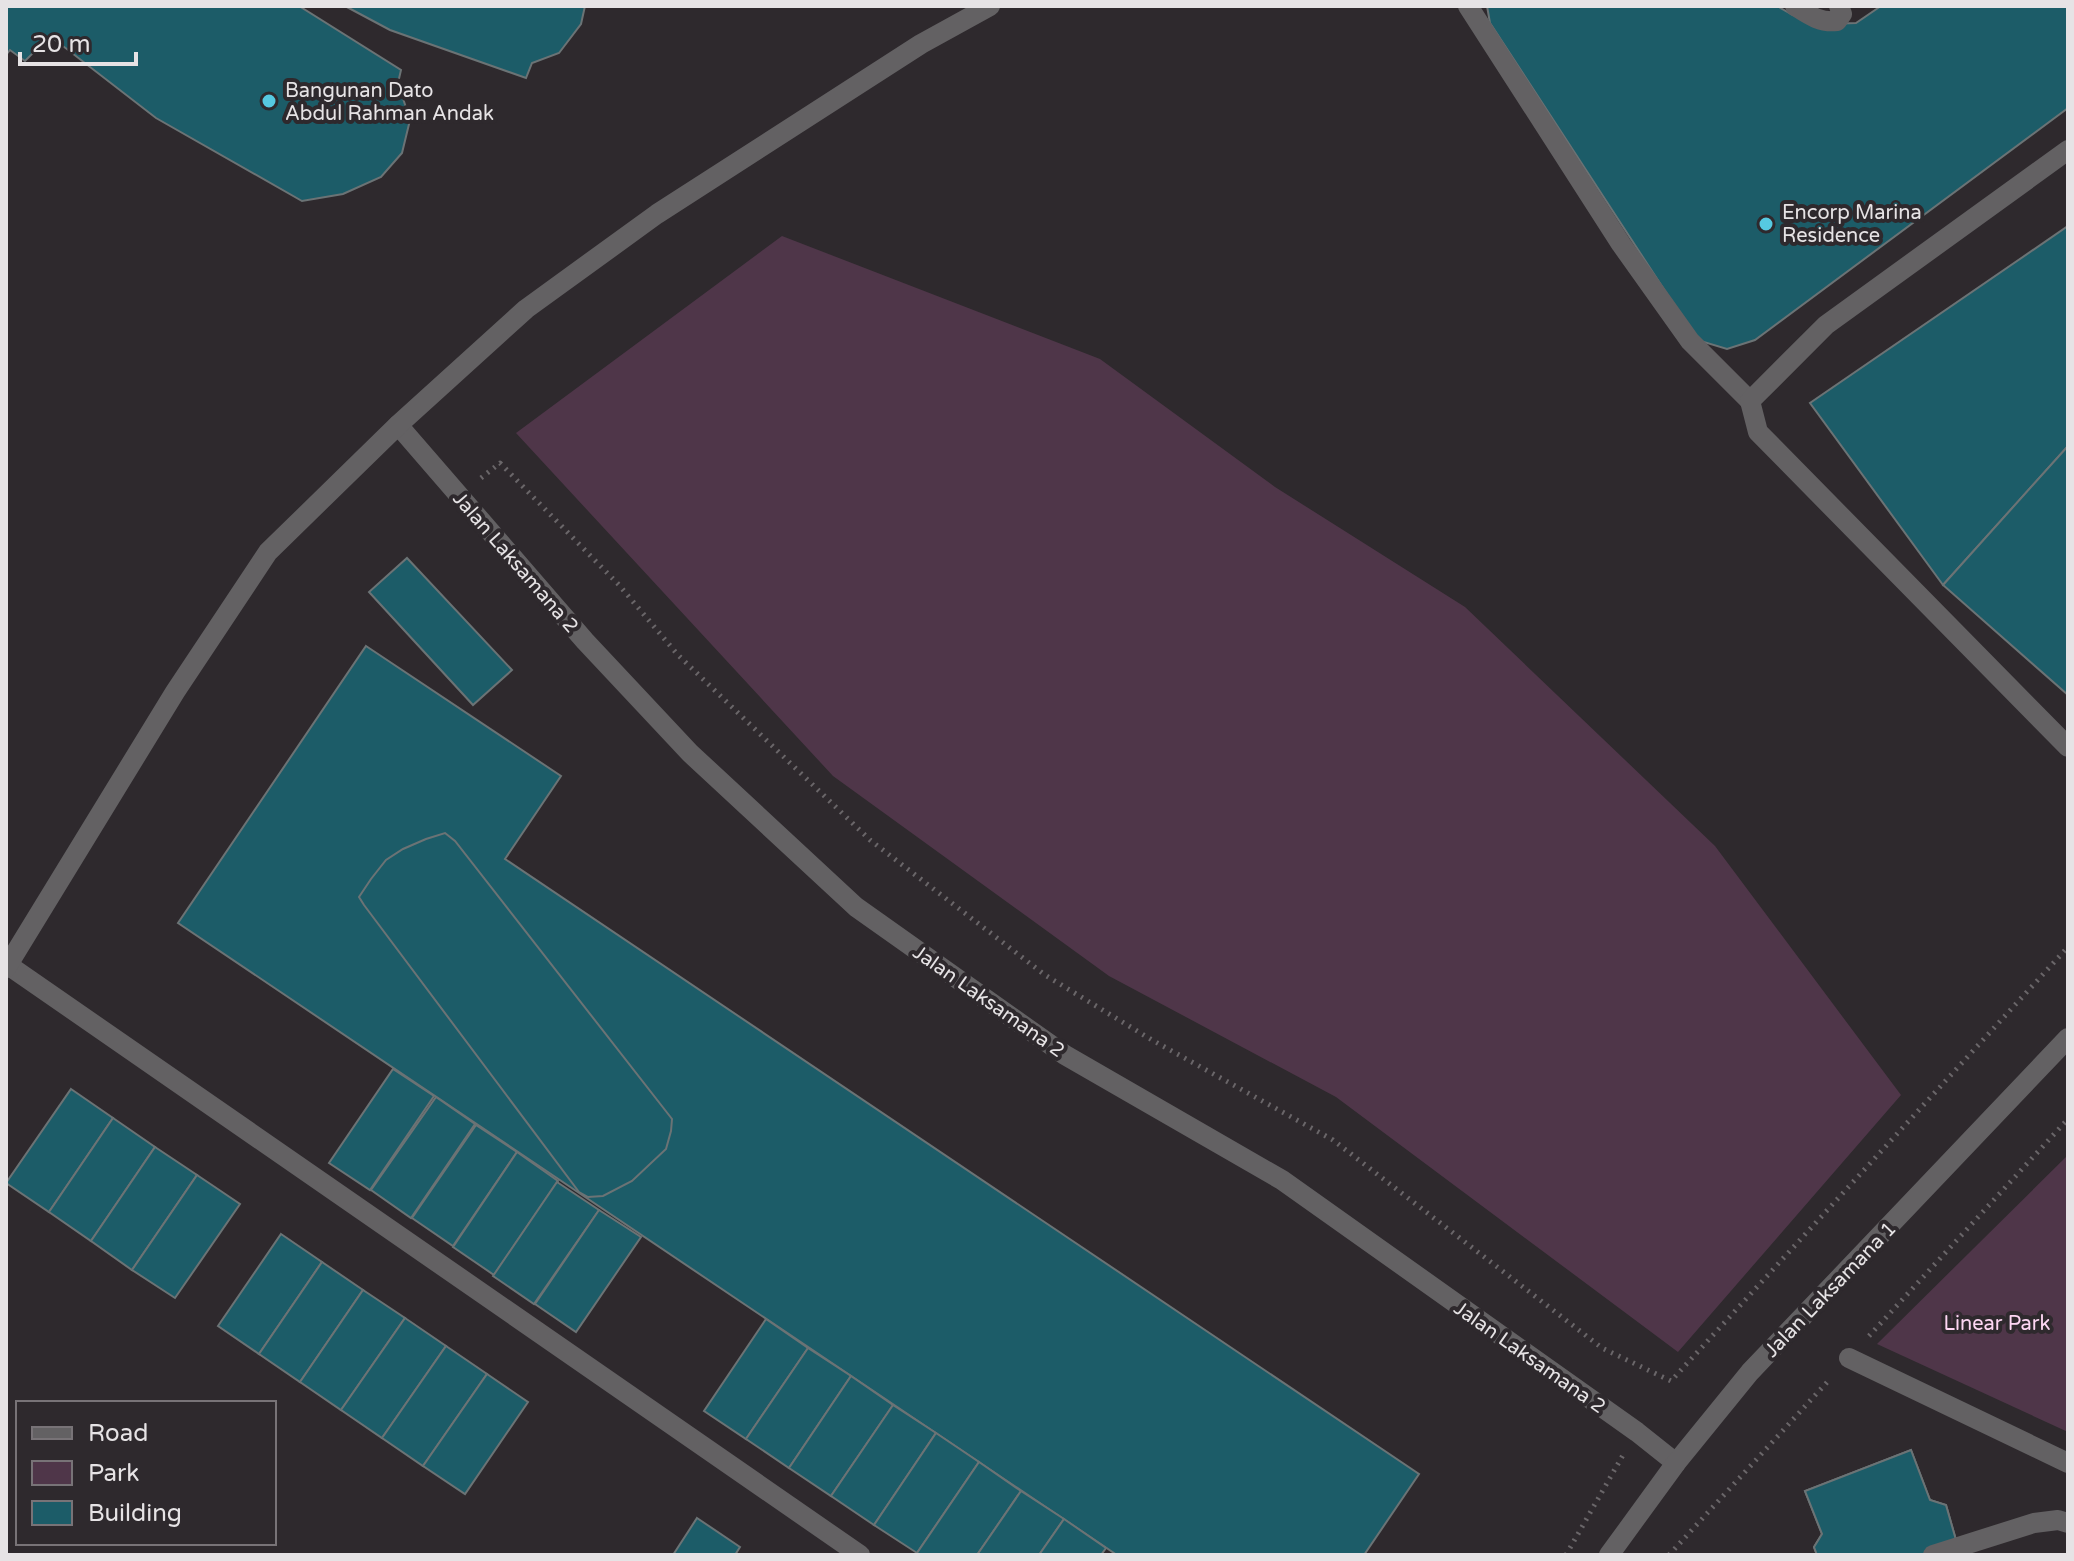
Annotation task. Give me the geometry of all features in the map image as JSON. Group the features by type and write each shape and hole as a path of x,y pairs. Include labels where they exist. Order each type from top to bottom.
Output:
{"street":[{"path":"860,1555 7,966 175,692 268,552 398,425 526,309 657,214 921,44 990,6"},
{"path":"1468,6 1621,244 1690,341 1750,401 1758,432 2068,747"},
{"path":"1795,6 1812,17 1831,22 1837,21 1842,14 1839,6"},
{"path":"1750,401 1826,325 2068,150"},
{"name":"Jalan Laksamana 2","path":"398,425 585,641 690,753 856,907 1065,1055 1282,1180 1637,1432 1676,1463"},
{"name":"Jalan Laksamana 1","path":"1609,1555 1676,1463 1750,1372 2068,1038"},
{"path":"1849,1358 2068,1463"},
{"path":"1933,1555 2034,1523 2058,1520 2068,1523"}],"path":[{"path":"459,497 500,463 619,585 678,655 870,840 1045,975 1152,1040 1333,1140 1602,1348 1671,1381 2068,947"},
{"path":"1566,1555 1637,1432"}],"green space":[{"path":"782,236 1100,359 1275,487 1465,607 1715,846 1901,1095 1678,1352 1336,1097 1109,976 833,776 516,433"},
{"name":"Linear Park","path":"2068,1155 2068,1432 1877,1344"}],"building":[{"name":"Bangunan Dato Abdul Rahman Andak","path":"6,6 299,6 401,70 398,83 410,120 402,153 381,177 343,194 302,201 156,118 50,36 25,61 10,50 6,55"},
{"name":"Bangunan Dato Abdul Rahman Andak","path":"345,6 585,6 581,24 559,53 532,63 526,78 390,30"},
{"name":"Encorp Marina Residence","path":"1487,6 1777,6 1793,15 1828,24 1856,23 1881,6 2068,6 2068,108 1755,340 1727,349 1697,340 1490,23"},
{"path":"2068,226 2068,446 1943,585 1810,403"},
{"path":"2068,446 2068,695 1943,585"},
{"path":"407,558 512,670 473,705 369,592"},
{"path":"366,646 561,776 505,859 1419,1474 1364,1555 1117,1555 178,923"},
{"path":"445,833 455,841 672,1119 666,1149 632,1181 603,1196 588,1197 579,1192 359,897 386,860 403,849"},
{"path":"393,1069 434,1096 370,1190 329,1163"},
{"path":"71,1089 113,1118 49,1212 6,1183"},
{"path":"436,1097 475,1124 411,1218 371,1190"},
{"path":"113,1118 155,1147 91,1241 49,1212"},
{"path":"476,1125 517,1152 453,1246 412,1218"},
{"path":"155,1147 197,1175 132,1270 91,1241"},
{"path":"517,1152 558,1181 494,1275 453,1247"},
{"path":"197,1175 240,1204 175,1298 132,1270"},
{"path":"557,1182 599,1210 534,1304 493,1276"},
{"path":"599,1210 641,1237 576,1332 535,1304"},
{"path":"281,1234 322,1262 259,1354 218,1326"},
{"path":"322,1262 363,1290 300,1382 259,1354"},
{"path":"363,1290 405,1318 341,1410 300,1382"},
{"path":"405,1318 446,1346 382,1438 341,1410"},
{"path":"766,1319 808,1348 746,1439 704,1411"},
{"path":"446,1346 487,1374 423,1466 382,1438"},
{"path":"808,1348 851,1376 789,1468 746,1439"},
{"path":"487,1374 528,1402 465,1494 423,1466"},
{"path":"851,1376 893,1405 831,1496 789,1468"},
{"path":"893,1405 936,1433 874,1525 831,1496"},
{"path":"936,1433 979,1462 917,1553 874,1525"},
{"path":"1911,1450 1930,1500 1946,1505 1958,1547 1967,1555 1817,1555 1814,1547 1822,1534 1805,1491"},
{"path":"1911,1450 1930,1500 1946,1505 1958,1547 1967,1555 1817,1555 1814,1547 1822,1534 1805,1491"},
{"path":"979,1462 1021,1491 977,1555 919,1555 917,1553"},
{"path":"1021,1491 1064,1519 1039,1555 977,1555"},
{"path":"697,1518 740,1547 735,1555 673,1555"},
{"path":"1064,1519 1106,1548 1101,1555 1039,1555"}],"place":[{"name":"Bangunan Dato Abdul Rahman Andak","path":"269,101"},
{"name":"Encorp Marina Residence","path":"1766,224"}]}
